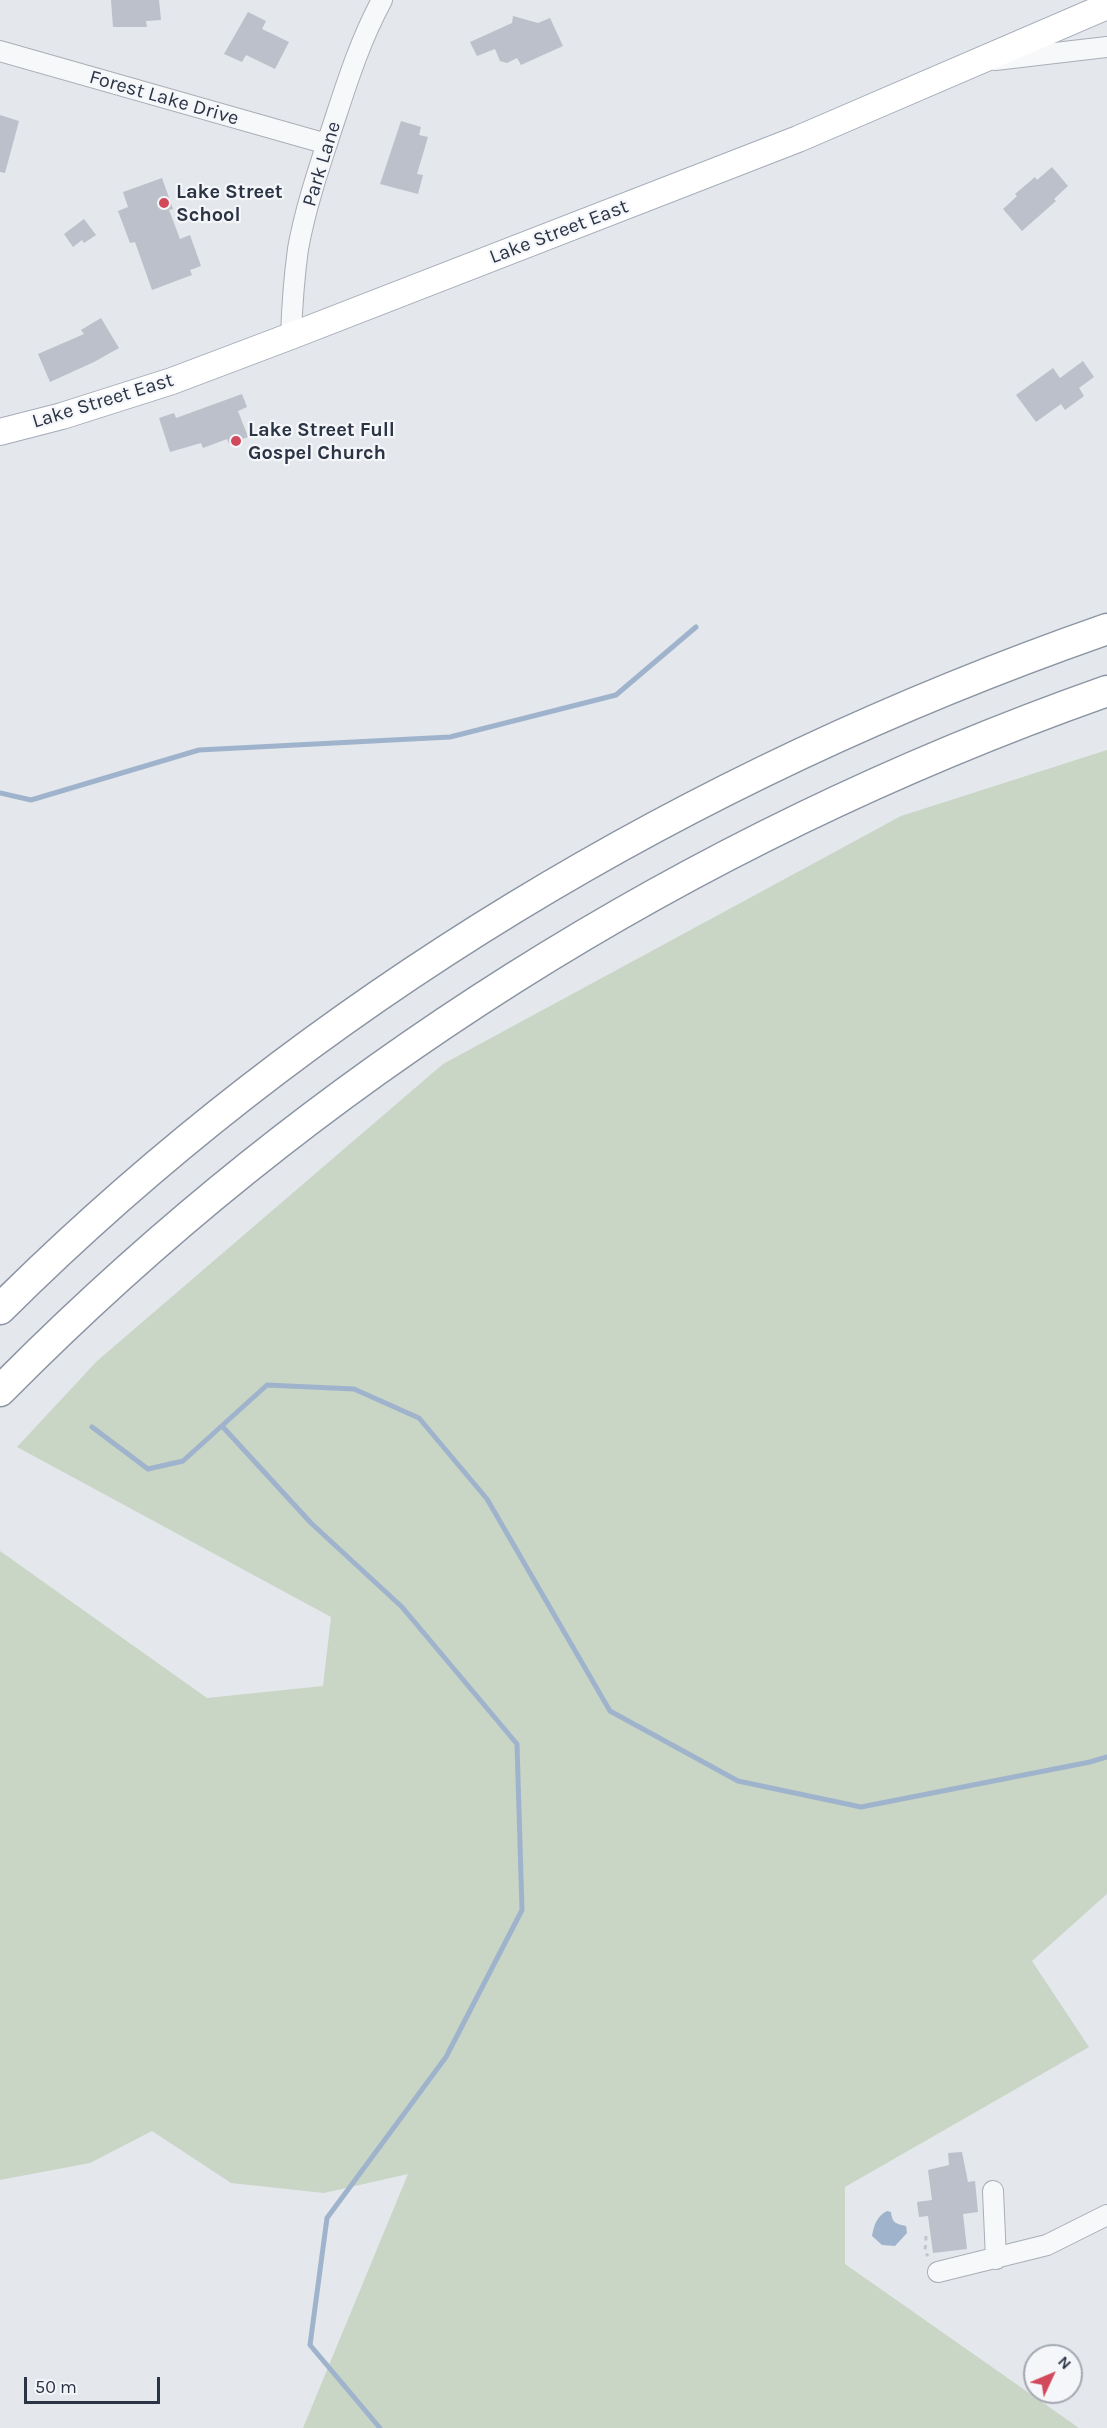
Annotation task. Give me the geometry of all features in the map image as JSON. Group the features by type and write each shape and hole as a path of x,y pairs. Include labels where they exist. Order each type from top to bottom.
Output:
{"highway":[{"path":"0,1309 125,1193 245,1094 386,991 527,900 668,819 807,750 941,691 1107,629"},
{"path":"0,1391 122,1274 264,1154 396,1055 516,976 629,908 804,816 955,748 1107,691"}],"main road":[{"name":"Lake Street East","path":"0,432 62,416 172,381 291,336 798,139 1107,6"}],"street":[{"name":"Park Lane","path":"291,336 299,247 327,144 350,75 371,20 382,0"},
{"path":"977,62 1107,47"},
{"name":"Forest Lake Drive","path":"0,51 327,144"},
{"path":"993,2191 996,2259"},
{"path":"938,2272 1047,2245 1107,2215"}],"green space":[{"path":"1107,750 1107,1894 1032,1961 1089,2047 845,2187 845,2264 1023,2389 1023,2404 1045,2404 1079,2428 303,2428 408,2174 324,2193 231,2183 152,2131 90,2163 0,2180 0,1551 207,1698 323,1686 331,1617 17,1447 97,1361 443,1064 901,816"}],"water":[{"path":"887,2211 891,2212 895,2222 906,2226 907,2233 895,2246 882,2245 872,2236 876,2221"}],"building":[{"path":"111,0 159,0 161,20 146,21 147,27 113,27"},
{"path":"248,12 266,21 262,29 289,42 275,69 246,55 242,62 224,54"},
{"path":"513,16 538,23 550,18 563,46 521,65 517,58 507,63 500,61 495,49 477,56 470,42 512,23"},
{"path":"0,115 19,121 5,173 0,172"},
{"path":"401,121 421,127 419,135 428,137 417,174 423,175 418,194 380,184"},
{"path":"1052,167 1068,186 1054,199 1056,201 1022,231 1003,209 1017,196 1015,194 1035,177 1037,180"},
{"path":"162,178 173,209 169,210 180,239 190,235 201,266 190,270 192,275 152,290 135,242 130,243 118,211 128,207 123,192"},
{"path":"84,219 96,235 84,243 82,240 73,247 64,234"},
{"path":"101,318 119,348 50,382 38,354 84,334 81,330"},
{"path":"1083,361 1094,377 1079,388 1084,396 1065,410 1061,404 1036,422 1016,395 1053,368 1060,378"},
{"path":"242,394 247,407 238,411 248,437 229,444 227,439 203,448 201,443 170,452 159,418 174,413 176,418"},
{"path":"962,2152 968,2182 975,2181 978,2212 963,2214 967,2249 933,2253 928,2216 919,2217 917,2202 932,2200 928,2170 949,2165 948,2153"}],"waterway":[{"path":"0,793 31,800 199,750 450,737 616,695 696,627"},
{"path":"92,1427 148,1469 183,1461 267,1385 354,1389 419,1418 487,1499 610,1711 738,1781 861,1807 1107,1757"},
{"path":"222,1426 311,1523 402,1607 517,1744 522,1910 446,2057 327,2218 310,2345 380,2428"}],"place":[{"name":"Lake Street School","path":"164,203"},
{"name":"Lake Street Full Gospel Church","path":"236,441"}]}
